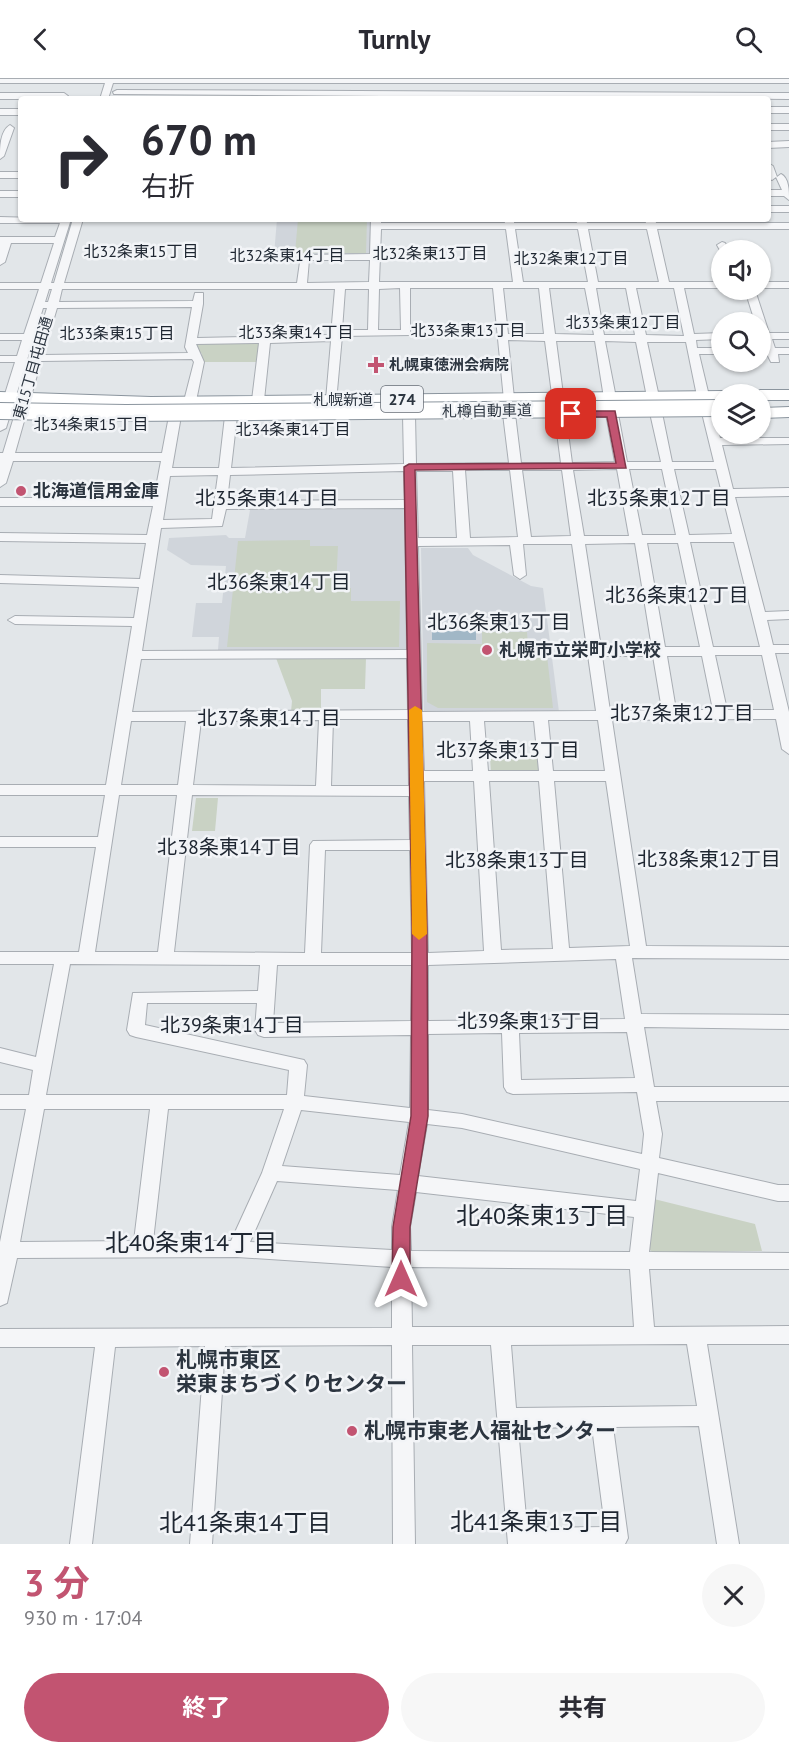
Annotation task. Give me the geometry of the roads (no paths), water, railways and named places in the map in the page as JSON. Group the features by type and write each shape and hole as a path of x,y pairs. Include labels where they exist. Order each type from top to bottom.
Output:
{"highway":[{"path":"771,395 789,395"},
{"name":"札幌新道","path":"655,405 711,396"},
{"name":"札幌新道","path":"6,410 190,401 332,400 508,406 655,405 711,410"},
{"path":"771,402 789,401"},
{"name":"札樽自動車道","path":"6,410 711,402"},
{"name":"札幌新道","path":"6,410 175,416 409,415 508,406"},
{"path":"771,408 789,408"},
{"name":"札樽自動車道","path":"6,410 138,413 711,411"},
{"path":"771,412 789,412"}],"street":[{"path":"105,96 110,79"},
{"path":"0,81 110,79 789,81"},
{"path":"121,79 116,96 367,96 368,80"},
{"path":"242,96 244,79"},
{"path":"491,80 493,96"},
{"path":"612,80 617,96"},
{"path":"733,80 740,96"},
{"path":"64,96 69,81"},
{"path":"0,96 18,97"},
{"path":"771,96 789,96"},
{"path":"771,110 789,110"},
{"path":"0,112 18,112"},
{"path":"771,127 789,127"},
{"path":"0,156 5,128"},
{"path":"771,145 789,144"},
{"path":"771,153 789,153"},
{"path":"0,175 18,175"},
{"path":"777,177 788,195"},
{"path":"771,193 788,195"},
{"path":"0,194 18,194"},
{"path":"771,209 789,209"},
{"path":"0,220 18,218"},
{"name":"東15丁目屯田通","path":"0,483 4,457 6,410 65,222"},
{"name":"東15丁目屯田通","path":"6,410 36,358 77,222"},
{"path":"373,333 376,222 702,222 789,226"},
{"path":"509,222 518,285"},
{"path":"582,222 611,406 660,651 670,714"},
{"path":"651,222 665,285"},
{"path":"0,262 4,240 60,240"},
{"path":"302,285 304,257 375,257"},
{"path":"190,401 199,362 190,347 201,285"},
{"path":"332,400 340,285"},
{"path":"191,341 265,341 373,333 405,333 405,285"},
{"path":"498,285 508,406 516,466 520,575"},
{"path":"544,285 567,466 613,776 631,953 634,1022 653,1134 639,1260 645,1336"},
{"path":"630,285 721,714"},
{"path":"678,285 703,396"},
{"path":"0,286 711,285"},
{"path":"771,285 789,285"},
{"path":"39,305 198,304"},
{"path":"771,336 789,336"},
{"path":"0,337 29,337"},
{"path":"502,337 641,339 711,337"},
{"path":"258,400 265,341"},
{"path":"693,351 711,351"},
{"path":"771,354 789,351"},
{"path":"36,358 196,356"},
{"path":"0,359 22,359"},
{"path":"404,1544 401,1227 419,1116 420,1030 409,415"},
{"path":"86,958 175,416"},
{"path":"156,524 218,523 231,416"},
{"path":"771,441 789,441"},
{"path":"716,444 768,650 783,686 781,714 787,730 789,749"},
{"path":"4,457 168,457"},
{"path":"165,472 409,467 721,465"},
{"path":"459,467 464,542"},
{"path":"730,493 789,492"},
{"path":"0,502 160,502"},
{"path":"220,505 410,504"},
{"path":"0,537 153,539"},
{"path":"412,542 740,538"},
{"path":"0,579 146,583"},
{"path":"759,616 789,615"},
{"path":"15,620 140,622"},
{"path":"595,652 789,649"},
{"path":"135,655 414,654"},
{"path":"126,717 781,714"},
{"path":"165,958 194,716"},
{"path":"323,791 326,716"},
{"path":"541,716 562,956"},
{"path":"477,717 493,957"},
{"path":"0,790 323,791 482,777 613,776"},
{"path":"0,842 105,842"},
{"path":"314,959 318,845 418,844"},
{"path":"0,958 420,959 631,953 789,953"},
{"path":"0,1297 4,1250 36,1102 63,958"},
{"path":"269,958 264,1030 420,1030 634,1022 789,1022"},
{"path":"237,1249 270,1173 295,1102 298,1065 136,1030 139,997 266,997"},
{"path":"510,1026 513,1087 789,1094"},
{"path":"0,1055 43,1066"},
{"path":"0,1102 295,1102 419,1116 462,1121 778,1193 789,1193"},
{"path":"142,1250 160,1102"},
{"path":"270,1173 409,1183 643,1210"},
{"path":"4,1250 237,1249 401,1259 789,1261"},
{"path":"0,1338 789,1335"},
{"path":"500,1336 517,1542 617,1541 601,1417"},
{"path":"696,1336 728,1544"},
{"path":"81,1544 106,1338"},
{"path":"201,1544 216,1338"},
{"path":"507,1418 708,1416"}],"water":[{"path":"432,631 476,631 476,640 432,640"}],"place":[{"name":"札幌東徳洲会病院","path":"376,365"},
{"name":"北海道信用金庫","path":"21,491"},
{"name":"札幌市立栄町小学校","path":"487,650"},
{"name":"札幌市東区 栄東まちづくりセンター","path":"164,1372"},
{"name":"札幌市東老人福祉センター","path":"352,1431"}],"district":[{"name":"北32条東15丁目","path":"141,251"},
{"name":"北32条東13丁目","path":"430,253"},
{"name":"北32条東14丁目","path":"287,255"},
{"name":"北32条東12丁目","path":"571,258"},
{"name":"北33条東12丁目","path":"623,322"},
{"name":"北33条東13丁目","path":"468,330"},
{"name":"北33条東14丁目","path":"296,332"},
{"name":"北33条東15丁目","path":"117,333"},
{"name":"北34条東15丁目","path":"91,424"},
{"name":"北34条東14丁目","path":"293,429"},
{"name":"北35条東14丁目","path":"267,498"},
{"name":"北35条東12丁目","path":"659,498"},
{"name":"北36条東14丁目","path":"279,582"},
{"name":"北36条東12丁目","path":"677,595"},
{"name":"北36条東13丁目","path":"499,622"},
{"name":"北37条東12丁目","path":"682,713"},
{"name":"北37条東14丁目","path":"269,718"},
{"name":"北37条東13丁目","path":"508,750"},
{"name":"北38条東14丁目","path":"229,847"},
{"name":"北38条東12丁目","path":"709,859"},
{"name":"北38条東13丁目","path":"517,860"},
{"name":"北39条東13丁目","path":"529,1021"},
{"name":"北39条東14丁目","path":"232,1025"},
{"name":"北40条東13丁目","path":"542,1216"},
{"name":"北40条東14丁目","path":"191,1243"},
{"name":"北41条東13丁目","path":"536,1522"},
{"name":"北41条東14丁目","path":"245,1523"}]}
